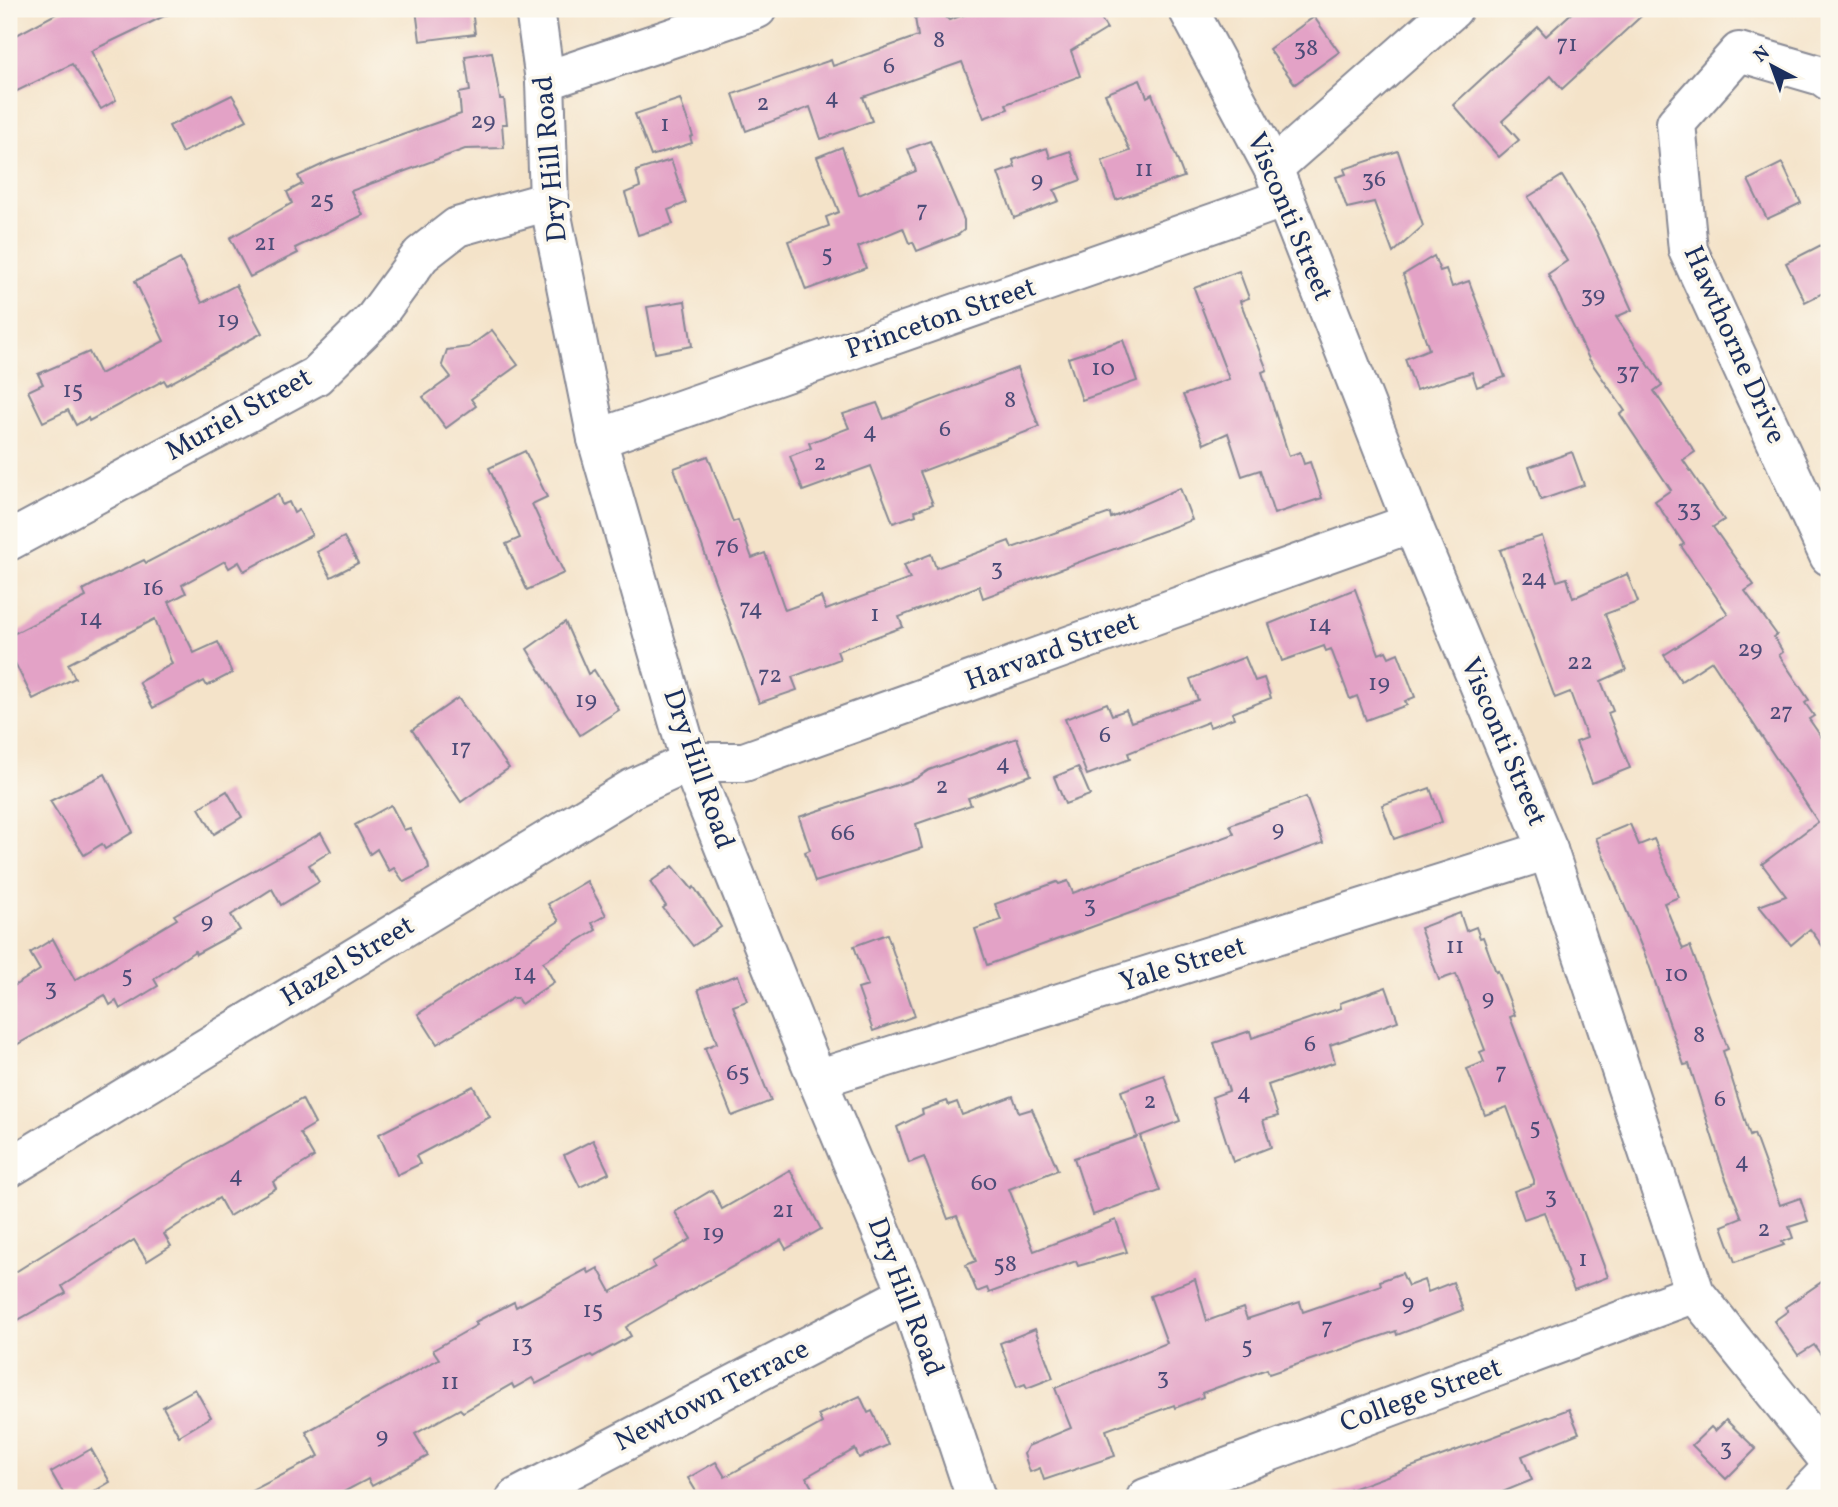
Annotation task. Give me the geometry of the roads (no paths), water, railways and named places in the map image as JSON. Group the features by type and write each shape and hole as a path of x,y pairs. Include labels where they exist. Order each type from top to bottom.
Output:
{"street":[{"name":"Dry Hill Road","path":"535,9 545,81 549,201 597,439 690,762 817,1079 908,1294 976,1498"},
{"path":"545,81 757,9"},
{"name":"Visconti Street","path":"1188,9 1279,183 1412,523 1548,850 1695,1293 1829,1460"},
{"path":"1279,183 1453,9"},
{"name":"Hawthorne Drive","path":"1829,81 1822,76 1739,52 1676,123 1688,250 1829,556"},
{"name":"Princeton Street","path":"597,439 1279,183"},
{"name":"Muriel Street","path":"9,541 316,376 375,318 421,255 457,227 549,201"},
{"name":"Harvard Street","path":"690,762 744,762 1412,523"},
{"name":"Hazel Street","path":"9,1168 633,788 690,762"},
{"name":"Yale Street","path":"817,1079 1548,850"},
{"name":"College Street","path":"1146,1498 1695,1293"},
{"name":"Newtown Terrace","path":"516,1498 908,1294"},
{"path":"1803,1498 1829,1471"}]}
